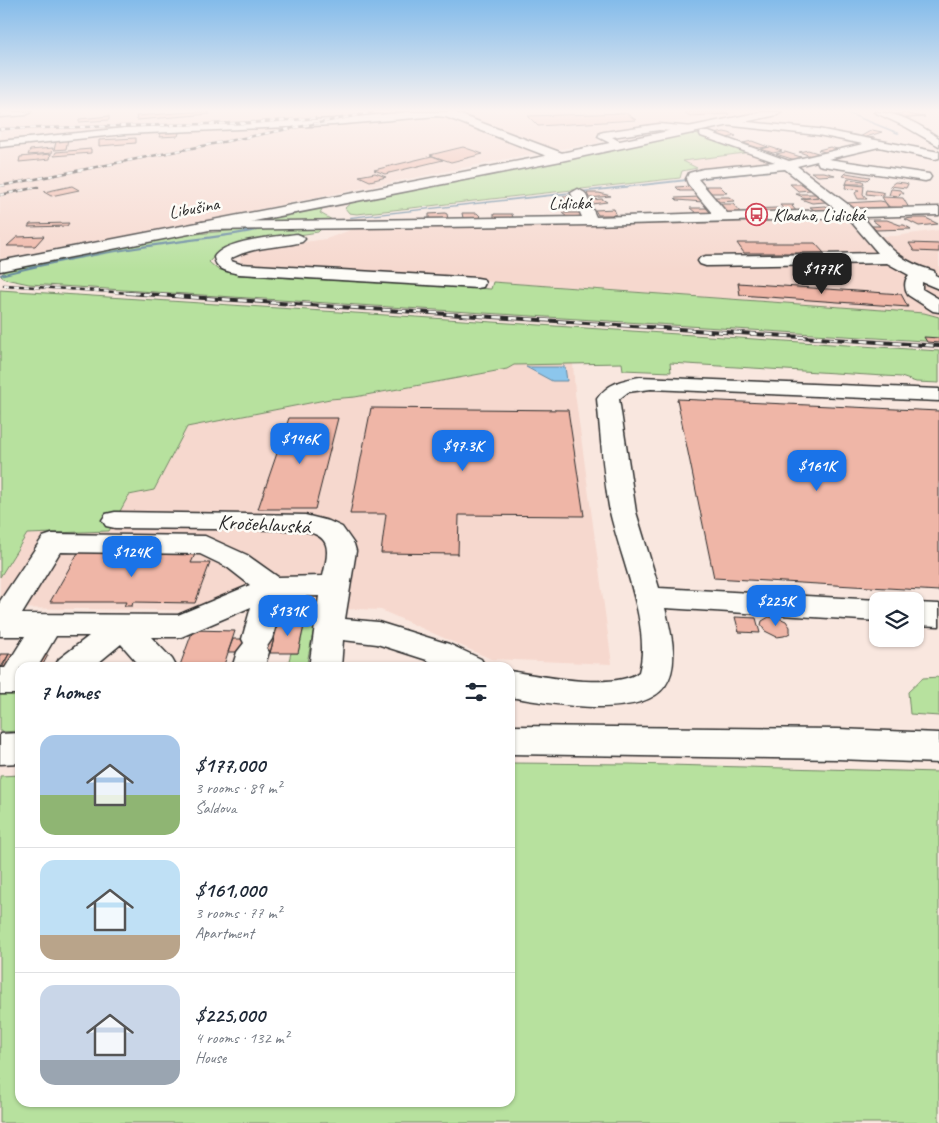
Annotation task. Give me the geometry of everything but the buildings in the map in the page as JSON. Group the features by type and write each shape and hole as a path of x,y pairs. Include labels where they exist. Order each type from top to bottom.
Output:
{"street":[{"name":"Libušina","path":"0,266 522,164"},
{"path":"704,164 695,166 696,177 724,218"},
{"path":"837,164 925,177"},
{"path":"928,204 925,177 932,164"},
{"path":"696,177 786,165 853,215 890,258 939,284"},
{"path":"578,194 591,221"},
{"path":"337,200 334,212 339,218 356,224"},
{"name":"Lidická","path":"202,226 591,221 853,215 928,204"},
{"path":"329,225 328,232 318,236 251,246 230,252 222,257 223,264 239,268 476,283"},
{"path":"706,261 890,258"},
{"path":"939,273 920,274 914,279 914,291 939,307"},
{"path":"515,685 548,691 615,695 636,690 652,678 658,655 648,597 624,516 619,490 608,399 612,392 626,386 680,384 939,395"},
{"name":"Kročehlavská","path":"115,520 299,522 313,524 335,535 342,546 326,662"},
{"path":"0,625 52,543 205,545 237,561 272,587"},
{"path":"0,625 181,626 272,587 336,586"},
{"path":"252,653 272,587"},
{"path":"648,597 869,610"},
{"path":"924,614 939,615"},
{"path":"24,662 47,625"},
{"path":"78,662 123,626"},
{"path":"123,626 156,662"},
{"path":"329,628 378,633 438,652 458,662"},
{"path":"515,740 838,744 939,748"},
{"path":"0,749 15,748"}],"shaded area":[{"path":"0,164 479,164 192,223 0,259"},
{"path":"689,164 779,164 705,172"},
{"path":"842,218 866,236 895,236 939,230 939,317 924,313 260,265 240,262 241,255 260,248 326,239 359,227"},
{"path":"573,363 575,393 612,664 491,659 381,610 357,609 313,612 0,608 0,577 27,534 109,531 129,495 154,490 187,427 330,399 355,397 507,369 514,365"}],"green space":[{"path":"531,164 690,164 697,168 682,171 680,178 357,214 349,213 345,208 354,200"},
{"path":"323,207 320,213 334,221 251,222"},
{"path":"322,228 318,232 234,245 218,252 209,262 217,269 239,275 491,289 493,282 924,313 939,317 939,342 29,284 5,279 1,276 4,271 15,266 185,235 238,230"},
{"path":"0,290 939,351 939,383 916,382 901,377 670,363 671,372 623,370 622,363 514,365 507,369 355,397 330,399 187,427 154,490 129,495 109,531 27,534 0,577"},
{"path":"312,606 317,615 307,662 289,662 291,653 298,653 308,610 296,610 301,607"},
{"path":"939,677 939,716 910,714 908,692 923,678"},
{"path":"15,690 15,731 0,732 0,692"},
{"path":"515,763 939,772 939,1123 0,1123 0,776 15,775 15,1107 515,1107"}],"water":[{"path":"526,367 565,367 567,381 552,381"}],"waterway":[{"path":"351,217 786,169"},
{"path":"0,275 110,252 233,235 261,229"}],"railway":[{"path":"0,186 109,164"},
{"path":"0,195 38,187"},
{"path":"4,285 146,294"},
{"path":"127,293 939,346"}],"place":[{"name":"Kladno, Lidická","path":"757,215"}]}
